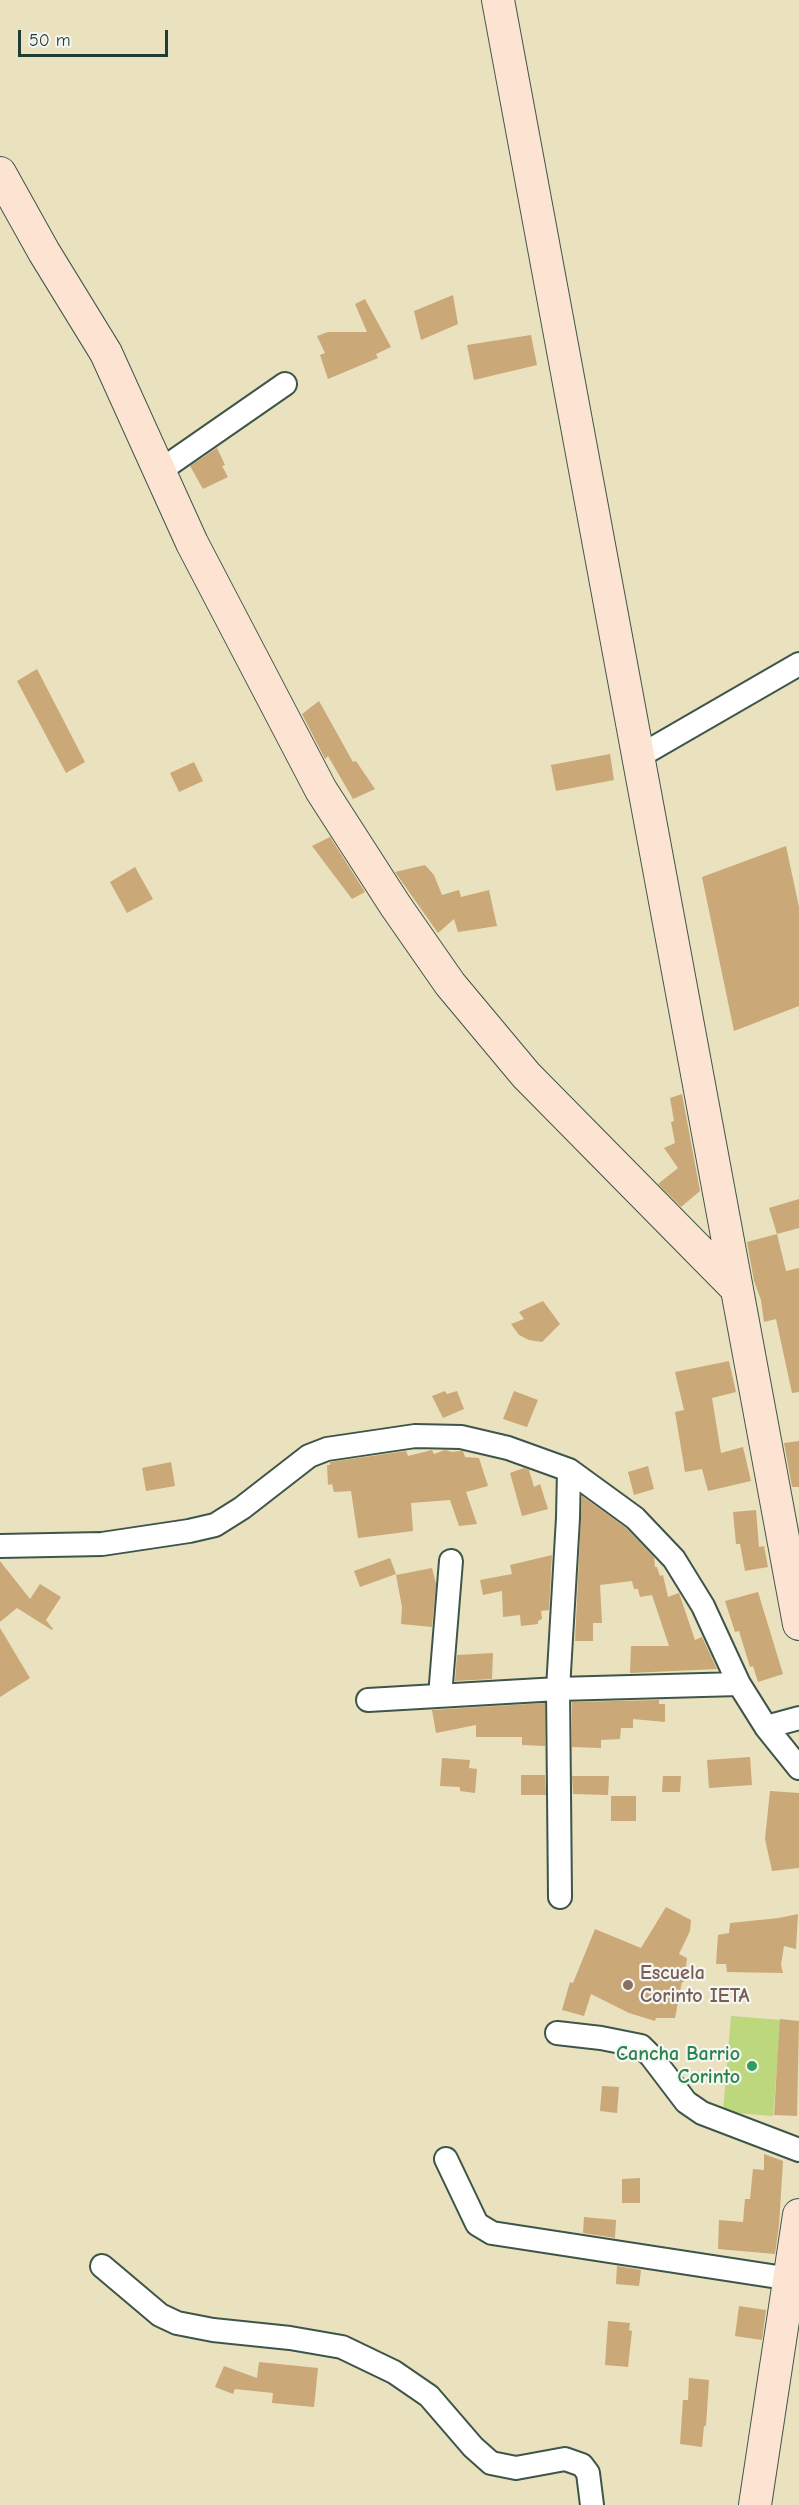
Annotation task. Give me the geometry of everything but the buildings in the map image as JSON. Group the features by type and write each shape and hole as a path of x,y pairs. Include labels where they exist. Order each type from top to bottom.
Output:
{"street":[{"path":"498,0 737,1289 792,1545 799,1624"},
{"path":"0,173 44,252 106,353 161,470 192,543 321,790 395,905 444,976 526,1075 737,1289"},
{"path":"161,470 285,384"},
{"path":"638,757 799,664"},
{"path":"0,1546 102,1544 189,1532 215,1525 242,1508 315,1453 327,1449 415,1436 461,1437 508,1448 569,1470 635,1518 674,1559 703,1606 739,1684 766,1727 799,1768"},
{"path":"560,1897 558,1689 568,1529 569,1470"},
{"path":"440,1696 451,1561"},
{"path":"368,1700 558,1689 739,1684"},
{"path":"766,1727 799,1718"},
{"path":"558,2033 602,2038 640,2046 651,2056 686,2102 702,2113 799,2150"},
{"path":"446,2159 477,2224 492,2233 791,2279"},
{"path":"755,2505 799,2215"},
{"path":"102,2266 160,2315 177,2323 342,2347 394,2372 429,2396 473,2447 491,2463 516,2468 565,2459 582,2465 588,2474 592,2505"}],"green space":[{"name":"Cancha Barrio Corinto","path":"731,2016 781,2020 773,2116 723,2112"}],"place":[{"name":"Escuela Corinto IETA","path":"628,1985"},
{"name":"Cancha Barrio Corinto","path":"752,2066"}]}
